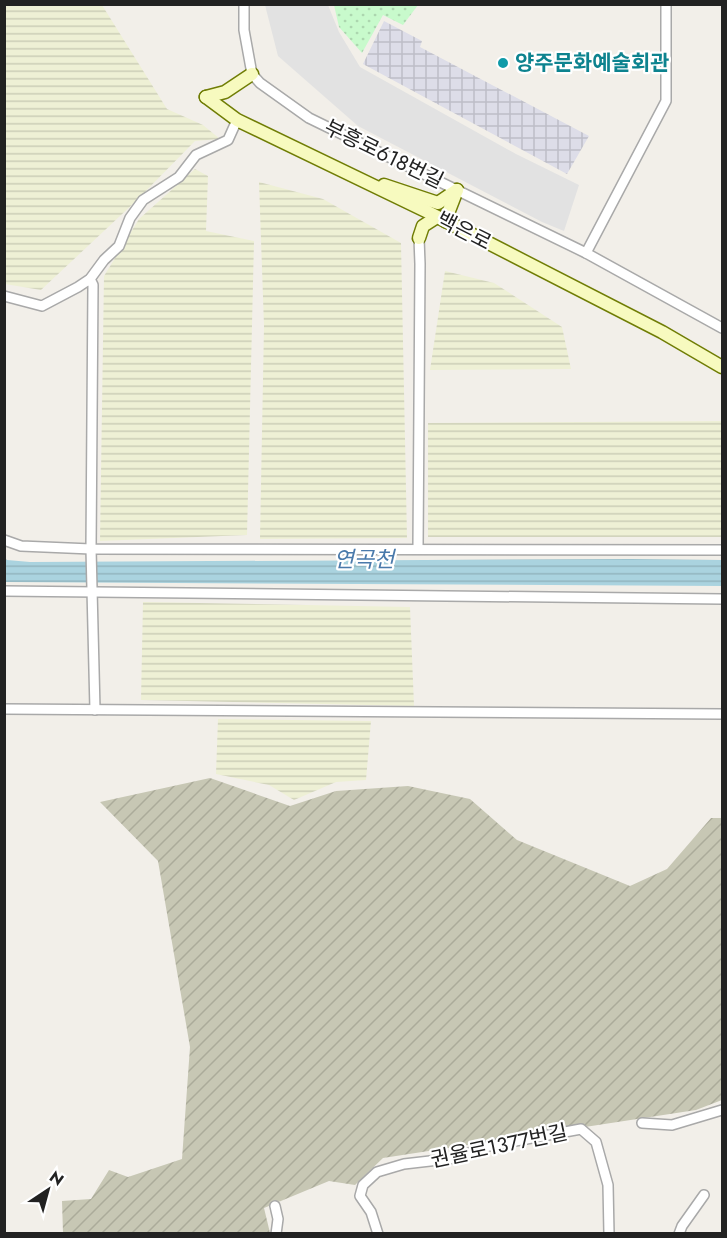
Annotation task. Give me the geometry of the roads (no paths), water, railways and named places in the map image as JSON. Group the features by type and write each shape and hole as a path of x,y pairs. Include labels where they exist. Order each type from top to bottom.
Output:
{"street":[{"path":"243,4 244,30 252,74"},
{"path":"586,253 666,101 666,4"},
{"name":"백은로","path":"252,74 225,92 206,97 237,120 441,219 662,332 723,367"},
{"name":"부흥로618번길","path":"252,74 260,83 309,118 586,253 723,328"},
{"path":"4,296 42,306 90,279 104,260 119,246 130,218 143,200 179,177 196,155 228,140 237,120"},
{"path":"344,172 438,203 457,190"},
{"path":"418,548 420,276 418,238 423,226 441,219 457,190"},
{"path":"90,279 93,285 91,549 95,710"},
{"path":"4,540 21,546 91,549 723,550"},
{"path":"4,591 723,598"},
{"path":"4,709 723,714"},
{"path":"642,1123 672,1125 723,1110"},
{"name":"권율로1377번길","path":"378,1233 371,1212 360,1196 363,1185 377,1172 404,1164 456,1158 489,1146 581,1129 596,1142 608,1185 609,1233"},
{"path":"679,1233 704,1195"},
{"path":"275,1206 278,1219 276,1233"}],"water":[{"path":"4,557 7,560 30,562 722,560 722,586 5,582"}],"place":[{"name":"양주문화예술회관","path":"503,63"}],"water label":[{"name":"연곡천","path":"364,559"}]}
